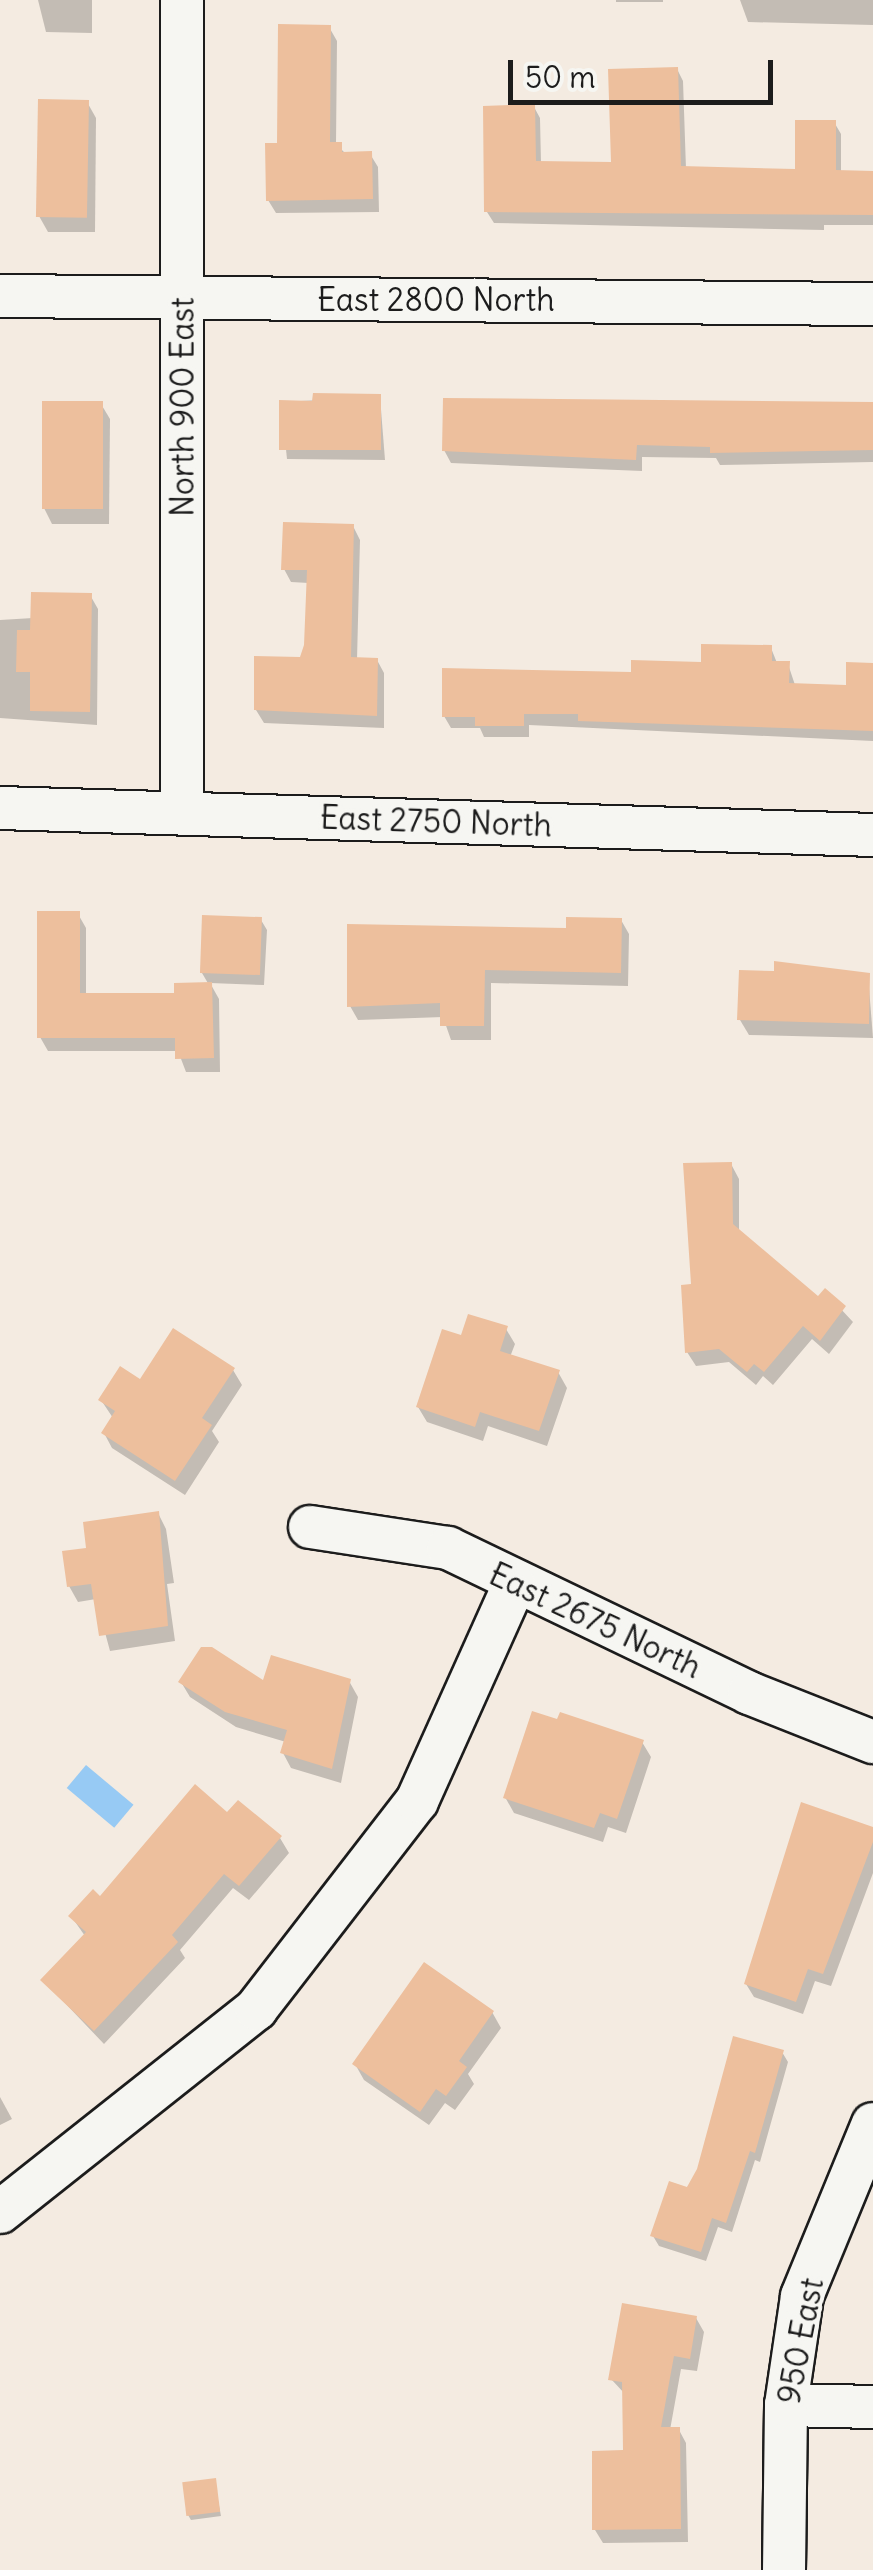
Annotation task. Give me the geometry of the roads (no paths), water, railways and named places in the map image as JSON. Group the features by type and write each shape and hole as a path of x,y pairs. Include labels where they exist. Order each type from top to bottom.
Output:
{"street":[{"name":"North 900 East","path":"182,0 182,814"},
{"name":"East 2800 North","path":"0,296 873,304"},
{"name":"East 2750 North","path":"0,808 873,834"},
{"name":"East 2675 North","path":"310,1527 448,1548 514,1585 873,1742"},
{"path":"0,2212 256,2009 417,1801 514,1585"},
{"name":"950 East","path":"784,2570 786,2405 802,2296 873,2124"},
{"path":"786,2405 873,2408"}],"water":[{"path":"86,1765 133,1805 114,1828 67,1788"}]}
